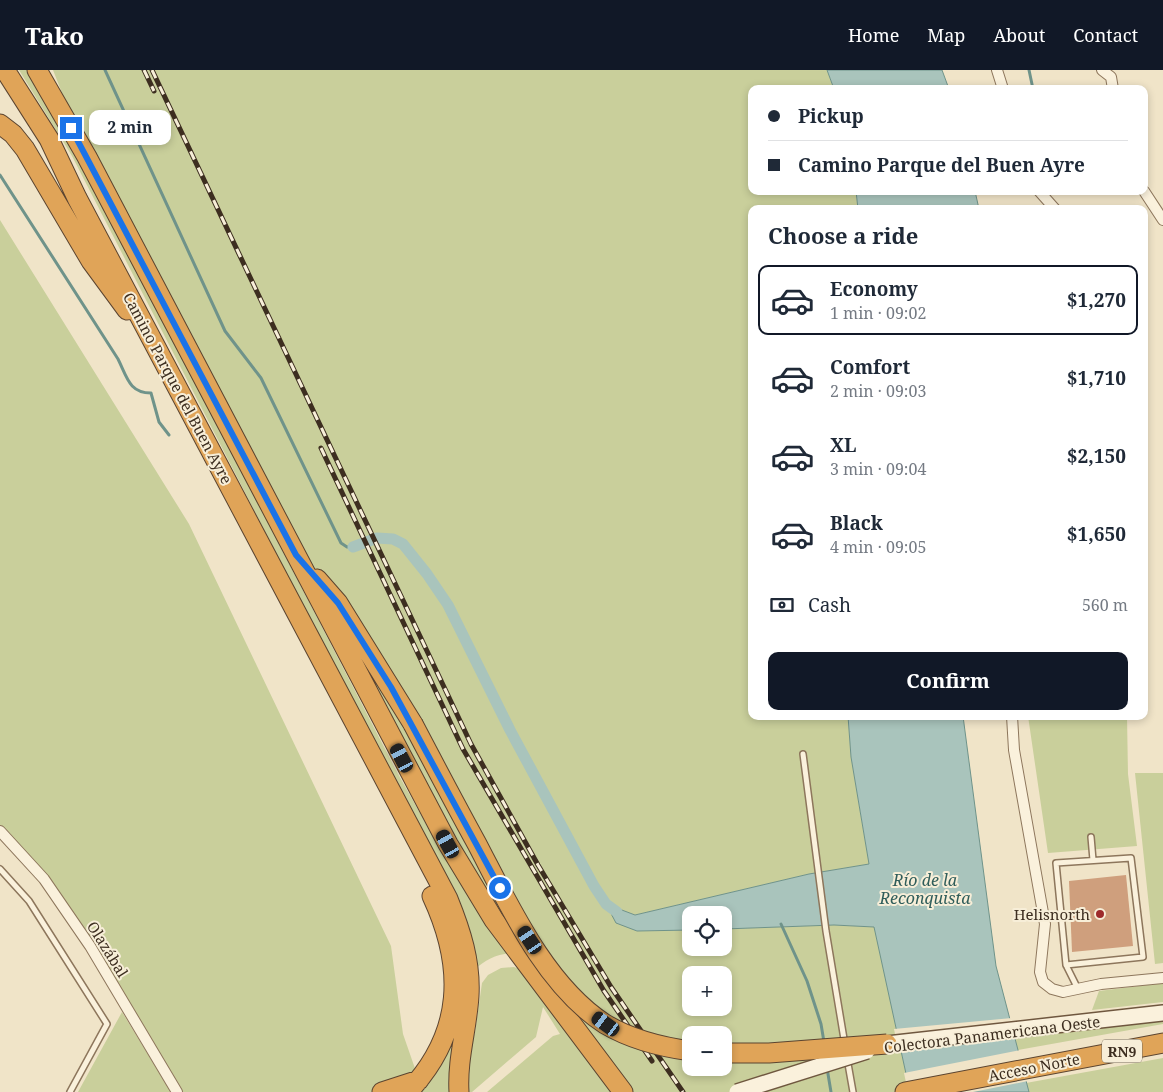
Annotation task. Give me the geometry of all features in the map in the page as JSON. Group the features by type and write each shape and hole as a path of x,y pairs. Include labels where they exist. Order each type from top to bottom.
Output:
{"highway":[{"name":"Camino Parque del Buen Ayre","path":"5,70 49,139 77,198 347,708"},
{"name":"Camino Parque del Buen Ayre","path":"37,70 87,157 296,555"},
{"path":"53,70 87,157"},
{"path":"0,110 91,261 169,369"},
{"path":"0,124 13,134 25,149"},
{"path":"296,555 338,603 413,724 519,922 563,985 585,1008 617,1030 644,1042 682,1048"},
{"path":"296,555 428,809 494,920 622,1092"},
{"path":"347,708 437,907 452,957 455,996 450,1021 441,1047 414,1086 382,1092"},
{"path":"347,708 438,878 463,939 470,983 468,1010 459,1061 459,1092"},
{"name":"Acceso Norte","path":"905,1092 1163,1043"},
{"path":"732,1053 769,1053 888,1044"}],"main road":[{"name":"Colectora Panamericana Oeste","path":"737,1092 888,1044 1163,1014"}],"street":[{"path":"997,70 1002,85"},
{"path":"1102,70 1113,74"},
{"path":"1043,195 1051,205"},
{"path":"1147,195 1163,220"},
{"path":"1012,720 1014,750 1045,924 1041,977 1047,986 1056,992 1102,984 1163,978"},
{"name":"Olazábal","path":"0,831 49,886 90,946 177,1092"}],"lane":[{"path":"803,754 826,931 853,1092"},
{"path":"1091,837 1093,860"},
{"path":"1066,965 1143,957 1131,858 1056,863 1066,965 1078,989"},
{"path":"0,869 29,901 107,1024 70,1092"}],"green space":[{"path":"19,70 27,70 60,121 397,772 441,851 484,916 611,1092 487,1092 553,1036 560,1034 543,1007 536,1037 472,1092 464,1092 463,1068 475,1032 482,983 488,975 501,968 514,967 521,970 510,953 490,958 474,970 363,722 72,156"},
{"path":"53,70 827,70 833,85 748,85 748,195 856,195 858,205 748,205 748,720 848,720 851,757 869,864 809,874 635,915 606,905 637,931 682,930 682,956 732,956 732,929 834,925 875,927 910,1092 623,1092 494,920 87,157"},
{"path":"0,220 189,524 391,946 403,1034 419,1080 382,1092 177,1092 44,879 0,831"},
{"path":"1029,720 1127,720 1128,774 1137,846 1048,853"},
{"path":"1135,773 1163,773 1163,963 1155,964"},
{"path":"457,937 453,1092 416,1092 431,1074"},
{"path":"1163,983 1163,1002 1092,1010 1099,991"},
{"path":"122,1012 171,1092 78,1092"},
{"path":"1163,1016 1163,1024 1018,1050 1013,1031"},
{"path":"1163,1058 1163,1092 1029,1092 1026,1083"}],"water":[{"path":"827,70 942,70 948,85 833,85"},
{"path":"856,195 976,195 978,205 858,205"},
{"name":"Río de la Reconquista","path":"848,720 964,720 996,966 1029,1092 910,1092 874,927 834,925 732,929 732,906 682,906 682,930 637,931 616,923 606,904 635,915 809,874 869,864 851,757"}],"pier":[{"path":"1012,1018 1015,1030 897,1044 894,1029"},
{"path":"1021,1050 1028,1081 973,1092 908,1092 904,1073"}],"building":[{"name":"Helisnorth","path":"1126,875 1133,946 1072,952 1069,881"}],"waterway":[{"path":"105,70 225,331 261,378 341,543 347,547 353,547"},
{"path":"1029,70 1032,85"},
{"path":"0,175 118,359 130,383 138,390 151,393 159,422 169,435"},
{"path":"353,547 377,538 393,539 403,544 427,574 448,605 510,730 594,886 606,904 617,912"},
{"path":"781,924 807,981 821,1024 824,1042"},
{"path":"827,1068 831,1092"}],"railway":[{"path":"144,70 154,91"},
{"path":"152,70 471,744 538,865 611,987 683,1092"},
{"path":"321,448 463,749 604,991 652,1061"}],"place":[{"name":"Helisnorth","path":"1100,914"}],"route":[{"path":"71,128 296,555 338,603 391,687 413,724 500,888"}]}
